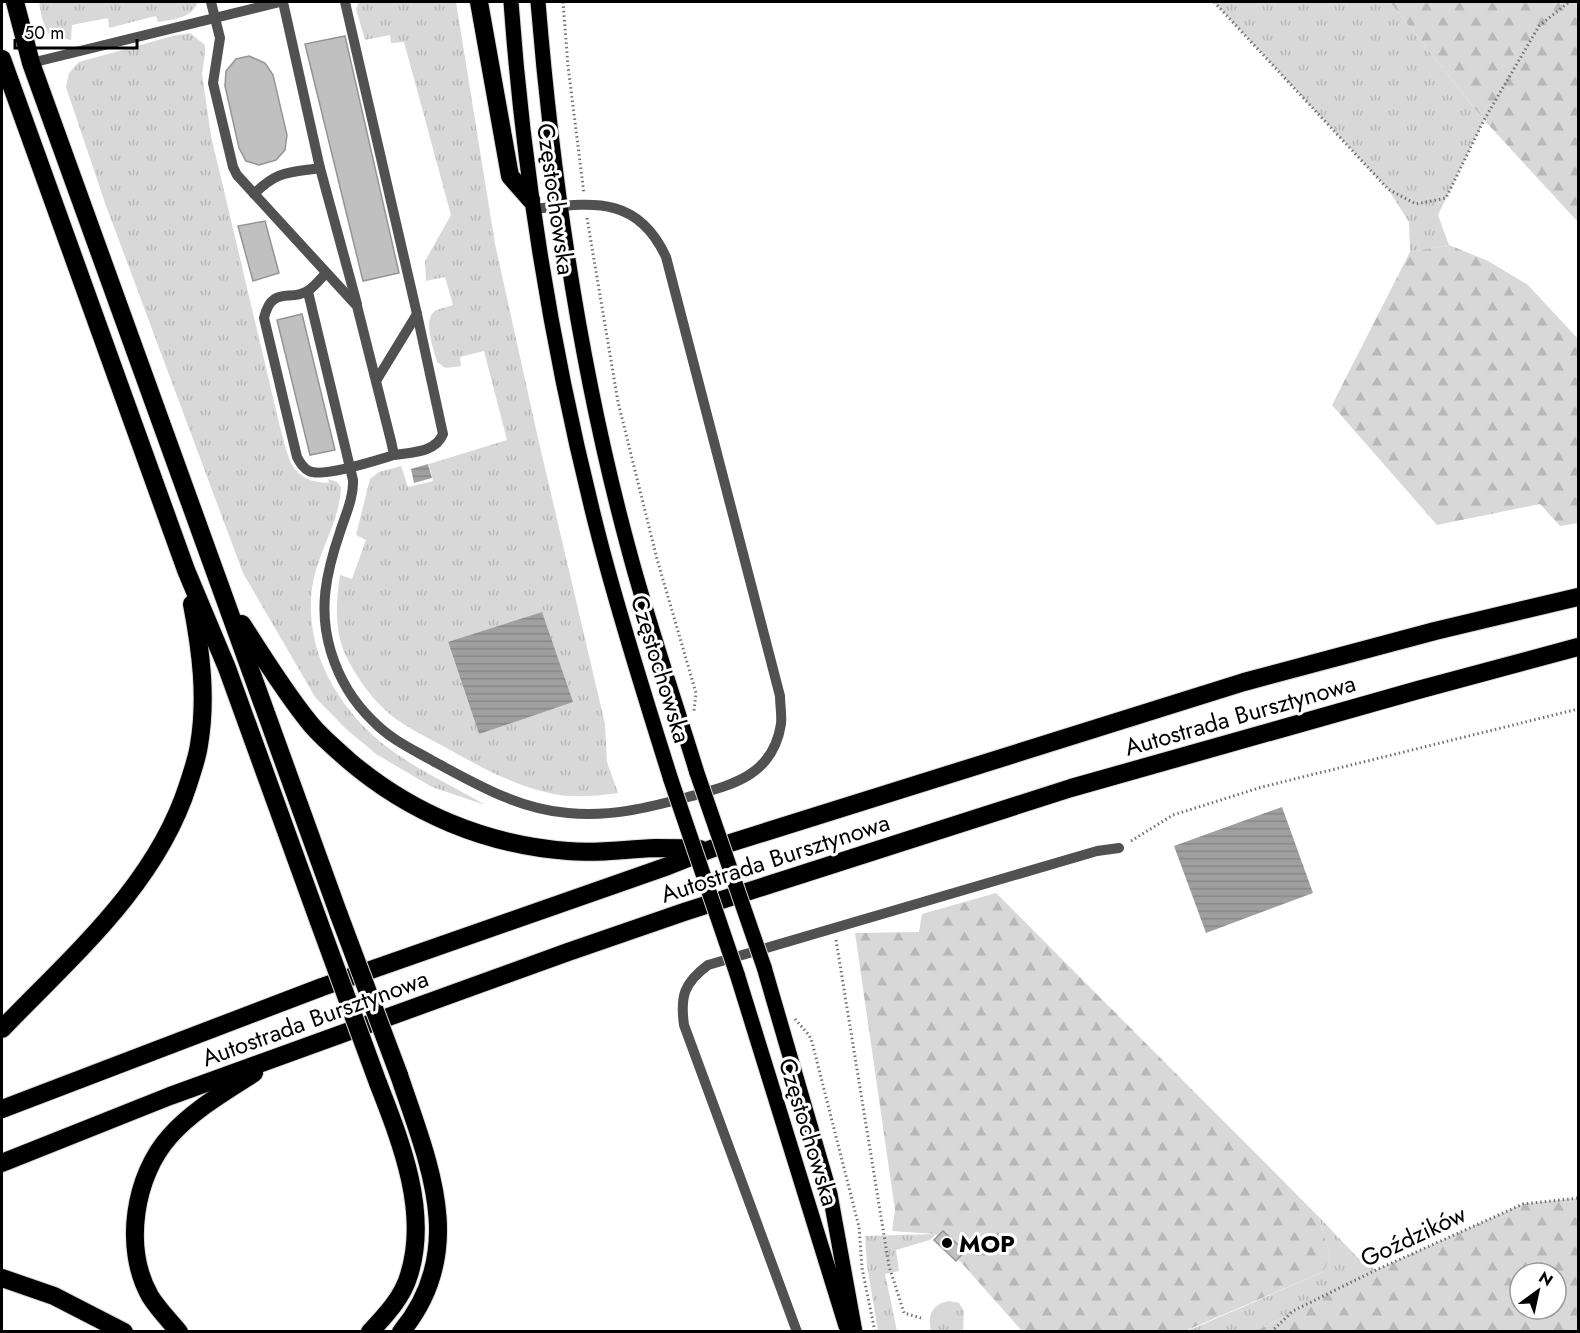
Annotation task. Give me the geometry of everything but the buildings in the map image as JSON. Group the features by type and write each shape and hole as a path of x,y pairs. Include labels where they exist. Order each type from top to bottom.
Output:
{"highway":[{"path":"15,2 31,63 399,1075 429,1166 438,1215 435,1270 422,1300 401,1332"},
{"path":"479,2 510,176 532,204"},
{"path":"2,59 186,570 227,668 393,1124 407,1171 415,1212 416,1233 409,1278 397,1299 370,1332"},
{"path":"2,1029 95,933 127,895 162,846 180,811 199,746 203,703 200,646 186,570"},
{"path":"222,592 271,669 310,724 370,779 403,800 465,830 535,848 602,853 653,848 711,849"},
{"name":"Autostrada Bursztynowa","path":"2,1109 322,987 711,849 1244,682 1435,631 1578,597"},
{"name":"Autostrada Bursztynowa","path":"2,1163 286,1053 684,912 1071,788 1578,647"},
{"path":"179,1332 150,1295 140,1272 135,1235 141,1185 159,1150 188,1118 286,1053"},
{"path":"2,1278 54,1296 124,1332"}],"main road":[{"name":"Częstochowska","path":"511,2 532,204 570,416 599,537 671,780 737,974 848,1332"},
{"name":"Częstochowska","path":"538,2 559,206 588,379 628,548 697,772 764,968 830,1194 855,1332"}],"lane":[{"path":"211,2 220,38 213,83 233,167 237,175 357,306"},
{"path":"31,63 281,2 320,168 394,455"},
{"path":"326,273 308,292 274,299 265,311 264,324 297,457 302,466 316,474 350,468 394,455 429,448 439,443 443,434 345,2"},
{"path":"254,194 267,181 279,174 320,168"},
{"path":"308,292 353,487 326,578 323,605 326,632 334,662 359,707 391,737 506,799 567,813 618,813 649,808 733,785 750,775 764,762 773,748 781,723 780,696 666,257 658,238 648,226 613,208 585,204 559,206 532,204"},
{"path":"376,381 417,314"},
{"path":"797,1332 684,1025 683,996 687,984 708,965 1097,850 1119,848"}],"path":[{"path":"563,2 568,66 585,204 618,402 657,559 696,693 694,717"},
{"path":"1214,2 1388,189 1416,204 1446,198 1484,120 1539,27 1569,2"},
{"path":"1119,848 1173,815 1262,787 1578,709"},
{"path":"834,926 889,1266 904,1312 921,1318"},
{"path":"792,1013 812,1042 861,1235 862,1268 875,1332"},
{"name":"Goździków","path":"1271,1332 1293,1311 1376,1270 1523,1204 1578,1198"}],"green space":[{"path":"39,2 198,2 191,12 170,20 158,22 156,16 109,28 108,18 72,25 71,40 49,35 42,19"},
{"path":"359,2 456,2 495,244 605,724 607,762 618,793 586,796 554,794 524,786 468,760 389,714 362,684 342,646 337,616 340,575 352,579 366,540 356,535 370,479 379,472 401,466 408,487 433,481 429,464 507,440 484,351 460,357 461,366 446,368 437,362 429,321 435,311 453,305 445,277 426,281 425,261 451,215 404,42 391,43 390,35 365,40 356,9","holes":["542,612 479,734 448,643"]},
{"path":"1214,2 1390,2 1484,120 1438,215 1449,245 1410,252 1409,222 1388,189"},
{"path":"1390,2 1578,2 1578,222 1484,120"},
{"path":"190,33 205,45 202,74 211,136 289,459 293,467 306,478 329,483 328,479 337,482 341,487 337,513 318,562 312,588 313,634 319,656 340,697 369,732 409,762 485,805 432,787 376,754 345,728 315,697 243,573 105,203 66,87 69,73 79,62"},
{"path":"1449,245 1488,261 1528,285 1578,339 1578,523 1560,526 1540,504 1437,525 1332,405 1410,252"},
{"path":"996,893 1319,1217 1330,1257 1323,1272 1185,1331 1020,1331 936,1234 892,1231 895,1210 855,933 919,932 922,914"},
{"path":"1578,1198 1578,1331 1256,1331 1376,1270 1523,1204"},
{"path":"1319,1217 1357,1257 1376,1270 1256,1331 1185,1332 1323,1272 1330,1257"},
{"path":"936,1234 930,1240 896,1250 899,1271 885,1274 897,1331 878,1331 867,1265 865,1236"},
{"path":"949,1301 959,1303 964,1311 963,1331 931,1331 932,1312 938,1305"}],"shaded area":[{"path":"428,464 432,478 414,483 411,469"},
{"path":"542,612 573,702 479,734 448,642"},
{"path":"1282,807 1313,893 1206,933 1174,846"}],"place":[{"name":"MOP","path":"947,1243"}]}
